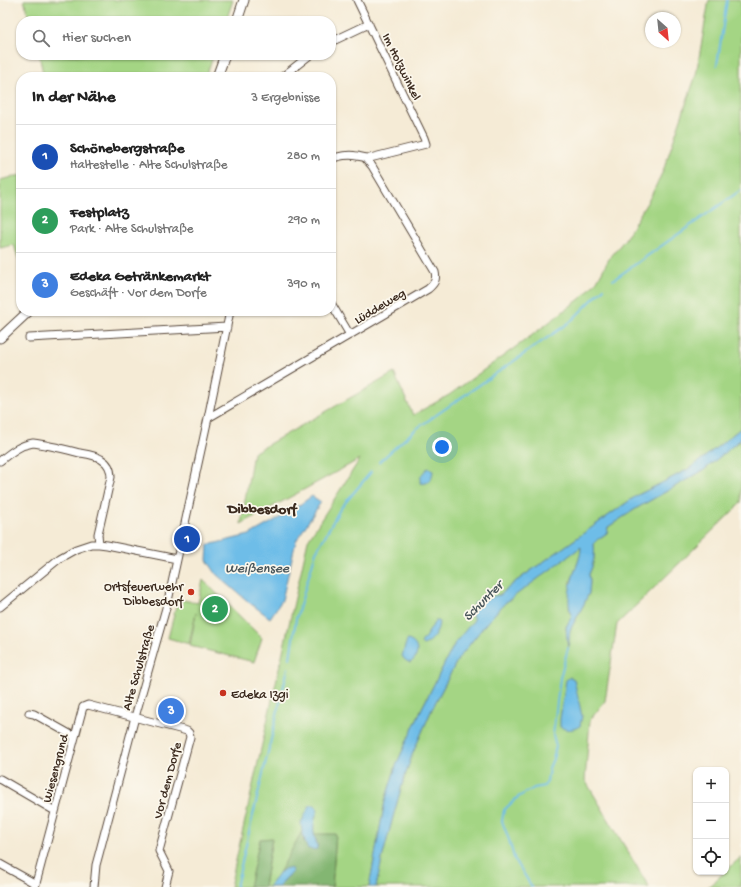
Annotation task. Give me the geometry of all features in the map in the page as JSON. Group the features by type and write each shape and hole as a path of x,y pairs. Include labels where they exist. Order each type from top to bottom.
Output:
{"main road":[{"path":"239,16 244,0"},
{"path":"219,72 223,60"},
{"path":"0,338 24,316"}],"street":[{"name":"Im Holzwinkel","path":"357,0 426,144 375,157 365,158"},
{"path":"336,40 369,24"},
{"path":"288,72 304,60"},
{"path":"336,157 355,155 365,158"},
{"name":"Lüddeweg","path":"208,418 433,285 436,277 435,272 372,166 365,158"},
{"path":"336,311 350,335"},
{"name":"Alte Schulstraße","path":"94,887 96,865 167,604 229,316"},
{"path":"29,338 227,327"},
{"path":"0,460 14,449 26,444 34,443 100,458 105,462 111,472 111,477 98,534 99,544"},
{"path":"0,607 67,553 83,546 91,544 107,545 177,559"},
{"name":"Wiesengrund","path":"35,886 83,707 88,705 135,718"},
{"path":"29,713 34,714 75,737"},
{"name":"Vor dem Dorfe","path":"135,718 187,731 190,737 160,851 169,871 165,887"},
{"path":"0,779 55,811"},
{"path":"0,864 35,886"}],"green space":[{"path":"24,0 233,0 228,16 29,16"},
{"path":"709,0 741,0 741,428 687,470 636,496 503,592 490,599 479,600 471,612 475,620 455,643 422,708 397,763 385,801 369,887 332,887 336,834 286,878 279,887 264,887 272,839 260,839 249,887 230,887 308,540 360,459 241,524 253,453 394,373 413,415 449,395 581,298 597,281 609,259 625,239 651,196 663,171 696,75"},
{"path":"40,60 212,60 207,72 43,72"},
{"path":"16,176 16,251 14,245 0,248 0,180"},
{"path":"741,439 741,503 617,624 605,701 590,720 585,780 649,887 376,887 393,817 412,755 432,709 458,659 488,621 505,603 581,546 581,554 571,581 569,611 572,616 566,627 568,647 570,630 589,593 589,574 594,559 594,543 607,533 608,527 637,508 704,470"},
{"path":"203,580 262,638 254,662 190,646 196,613 189,644 168,638 178,599 198,603"},
{"path":"302,831 304,842 318,846 314,834 336,834 332,887 279,887 292,873 286,868 279,873"},
{"path":"272,838 264,887 249,887 260,839"},
{"path":"741,857 741,887 708,887 722,875 729,875 729,868"}],"water":[{"name":"Schunter","path":"741,428 741,439 704,470 637,508 608,527 607,533 594,543 594,559 589,574 589,593 570,630 568,650 566,627 572,616 569,597 581,547 505,603 488,621 458,659 432,709 412,755 402,785 376,887 369,887 385,801 397,763 422,708 455,643 474,620 471,612 474,603 479,600 486,600 500,595 515,582 636,496 687,470"},
{"path":"428,468 433,471 431,479 426,483 420,483 422,474"},
{"name":"Weißensee","path":"312,496 321,502 296,541 282,600 270,618 217,575 207,560 208,545 249,535 288,513"},
{"path":"435,621 439,621 436,632 429,642 423,645 421,643"},
{"path":"407,640 412,642 417,649 415,658 410,663 402,656"},
{"path":"570,677 574,679 582,716 580,726 573,729 560,727 566,680"},
{"path":"310,805 315,805 318,810 314,827 317,849 312,850 307,848 301,823"},
{"path":"286,868 292,869 292,873 279,887 268,887 279,873"}],"waterway":[{"path":"717,65 727,0"},
{"path":"613,280 741,190"},
{"path":"379,462 416,429 570,322 604,288"},
{"path":"290,658 296,619 316,552 340,509 371,472"},
{"path":"532,887 515,861 502,821 504,810 518,797 534,788 544,786 547,782 549,768 556,746 553,735 560,678 568,648"},
{"path":"236,887 288,668"}],"place":[{"name":"Schönebergstraße","path":"187,539"},
{"name":"Ortsfeuerwehr Dibbesdorf","path":"191,592"},
{"name":"Festplatz","path":"215,609"},
{"name":"Edeka Izgi","path":"223,693"},
{"name":"Edeka Getränkemarkt","path":"171,711"}],"district":[{"name":"Dibbesdorf","path":"262,508"}]}
